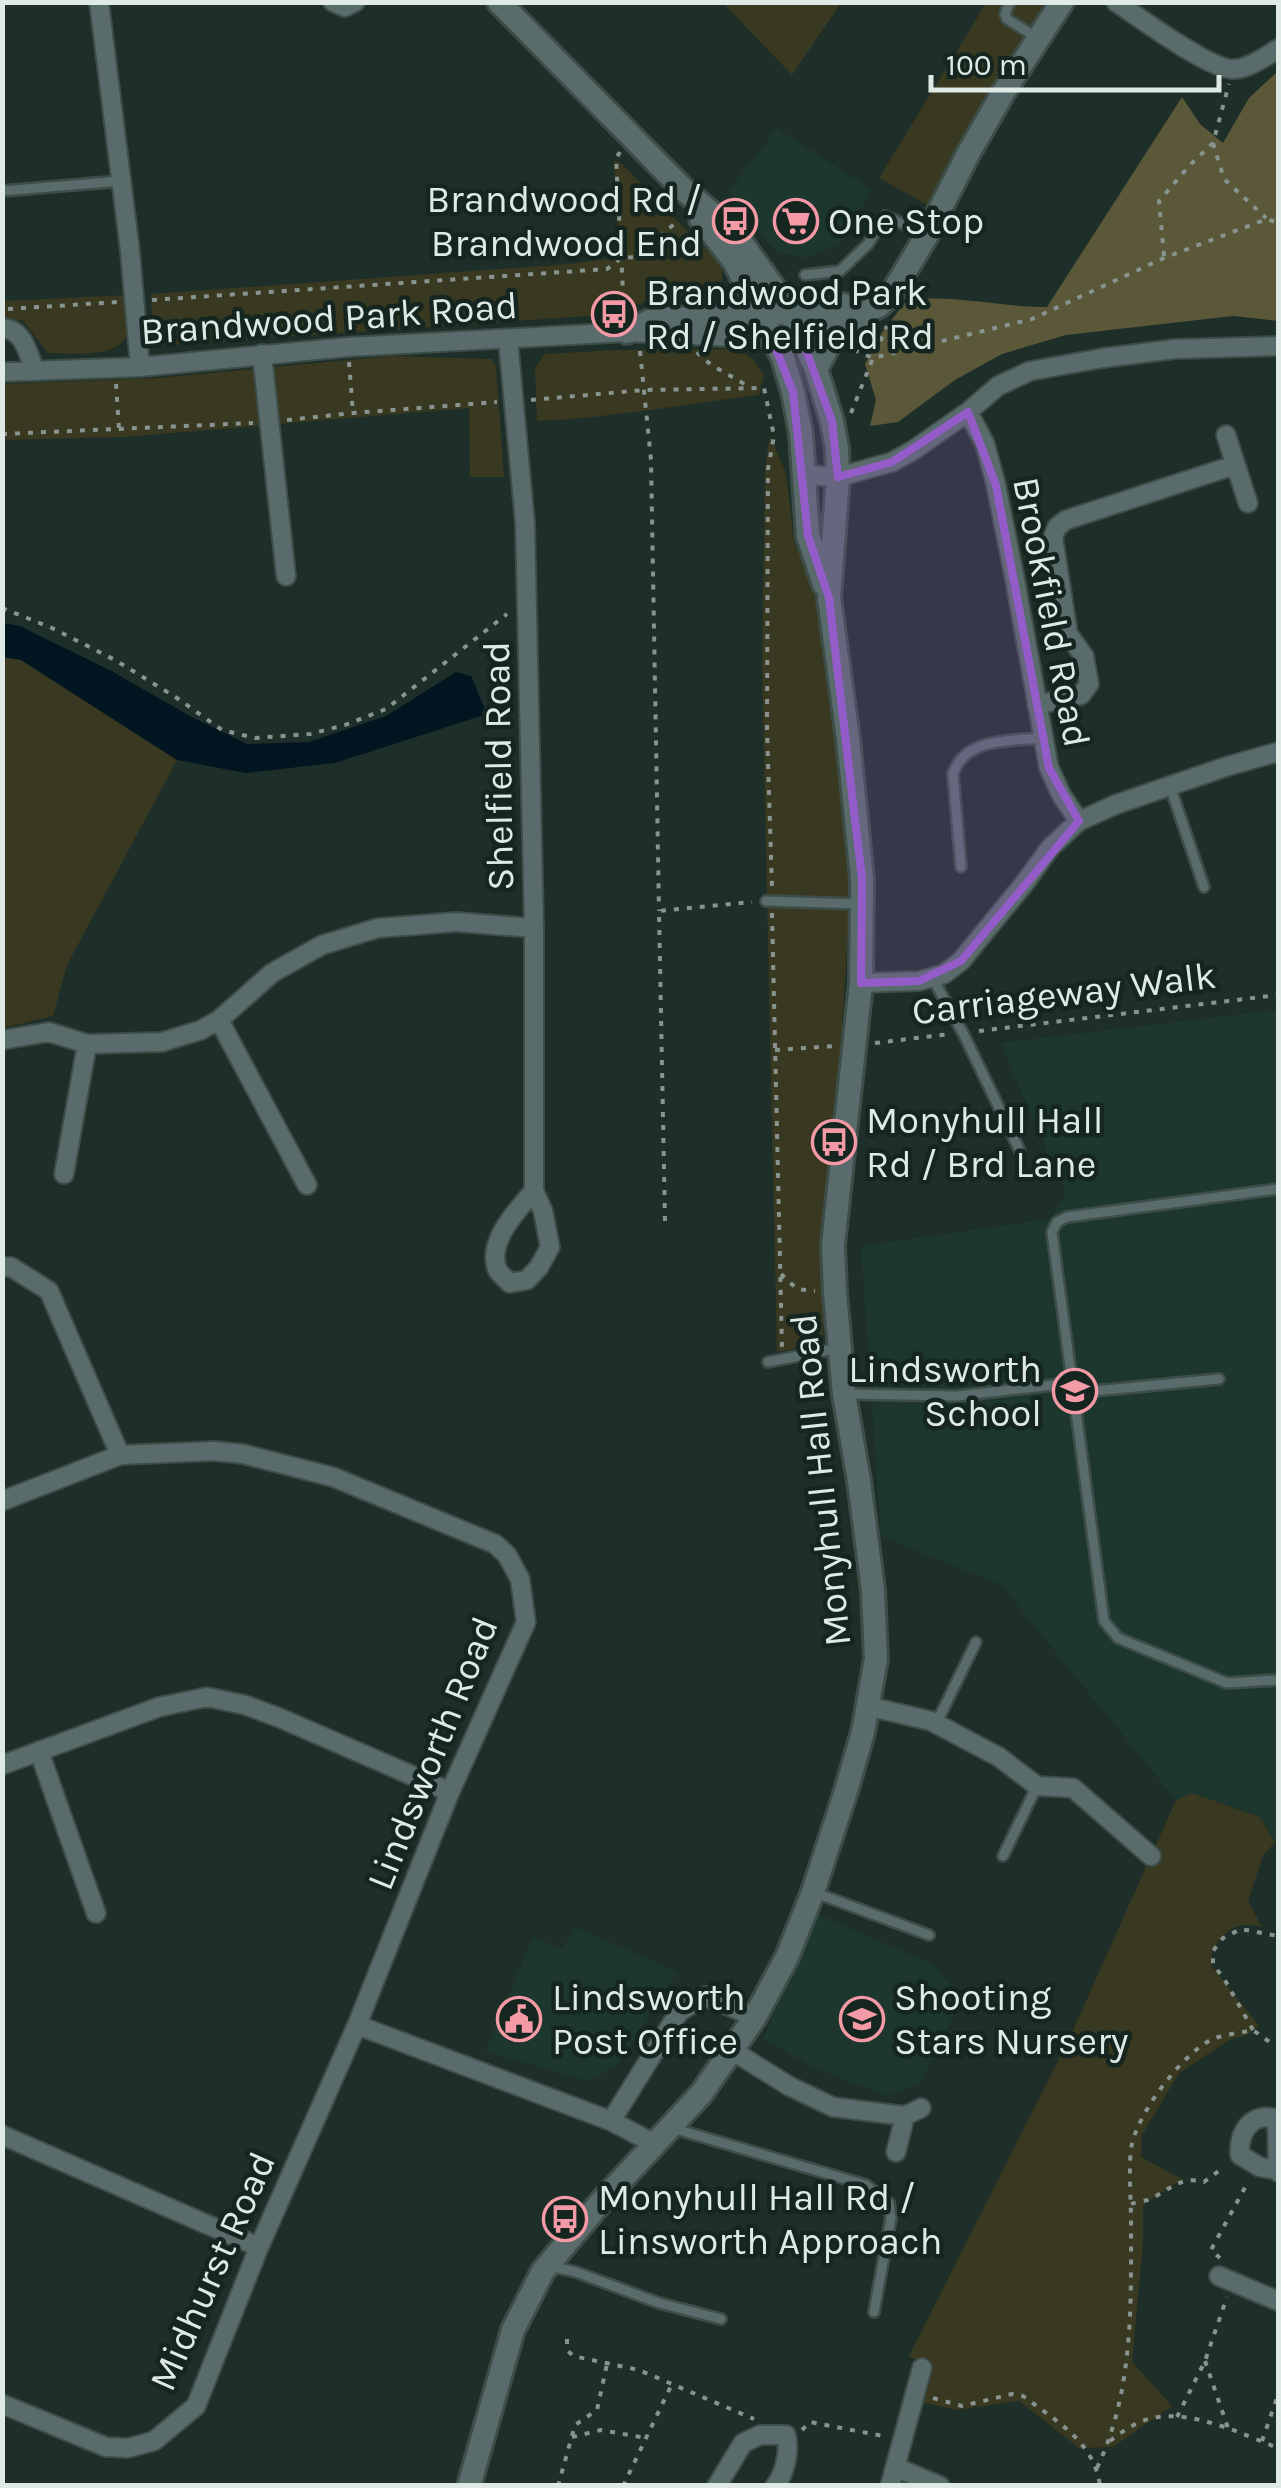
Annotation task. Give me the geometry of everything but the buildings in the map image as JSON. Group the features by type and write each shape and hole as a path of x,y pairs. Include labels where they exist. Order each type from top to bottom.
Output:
{"street":[{"path":"99,2 140,368"},
{"path":"333,2 345,7 354,2"},
{"path":"499,2 689,198 706,226 781,318"},
{"path":"816,369 832,339 867,320 904,276 968,154 1062,2"},
{"path":"1116,2 1208,64 1233,70 1278,49"},
{"path":"781,318 824,311 875,295 904,276"},
{"path":"781,318 861,314 879,306"},
{"name":"Brandwood Park Road","path":"627,332 656,318 781,318"},
{"name":"Monyhull Hall Road","path":"469,2486 514,2330 547,2266 701,2094 754,2017 786,1956 813,1892 846,1791 876,1659 876,1627 859,1481 844,1394 834,1245 861,983 862,879 829,598 808,536 801,434 793,392 783,358 772,339 781,318"},
{"name":"Monyhull Hall Road","path":"781,318 816,369 832,422 838,477 829,598"},
{"path":"2,328 18,332 35,371"},
{"name":"Brandwood Park Road","path":"2,372 140,368 348,347 627,332 772,339"},
{"name":"Shelfield Road","path":"508,340 525,524 534,928 534,1191 550,1247 527,1280 510,1283 498,1272 499,1238 534,1191"},
{"path":"804,474 838,477 892,462 968,412 998,386 1030,371 1175,349 1278,346"},
{"path":"262,354 286,576"},
{"name":"Brookfield Road","path":"968,412 985,444 996,485 1049,768 1080,821"},
{"path":"1226,435 1248,503"},
{"path":"1036,705 1081,696 1089,684 1084,656 1068,634 1053,537 1058,528 1066,520 1235,465"},
{"path":"861,983 919,980 944,974 960,961 1050,848 1080,821 1116,804 1278,752"},
{"path":"2,1040 49,1032 87,1044 162,1042 219,1020 272,973 322,945 378,928 456,922 534,928"},
{"path":"219,1020 307,1185"},
{"path":"64,1174 87,1044"},
{"path":"2,1266 11,1267 49,1291 120,1455"},
{"name":"Lindsworth Road","path":"2,1501 120,1455 243,1454 334,1477 495,1544 507,1555 520,1579 526,1622 450,1792 356,2024"},
{"path":"2,1765 159,1707 207,1697 262,1711 450,1792"},
{"path":"868,1706 936,1724 999,1757 1037,1786 1073,1788 1151,1856"},
{"path":"39,1750 96,1913"},
{"path":"610,2121 679,2012 704,1996 754,2017"},
{"path":"356,2024 610,2121 662,2136"},
{"name":"Midhurst Road","path":"2,2404 106,2446 128,2448 154,2442 196,2406 356,2024"},
{"path":"733,2051 789,2086 834,2107 913,2112 896,2152"},
{"path":"1258,2117 1277,2119 1272,2170 1240,2155 1238,2142 1244,2129 1258,2117"},
{"path":"2,2135 259,2248"},
{"path":"1226,2279 1278,2300"},
{"path":"922,2368 892,2476 940,2486"},
{"path":"718,2486 743,2442 760,2435 786,2435 789,2445 775,2486"}],"lane":[{"path":"1010,2 1007,19 1039,38"},
{"path":"2,191 121,181"},
{"path":"805,274 840,271 868,244 885,216 927,235"},
{"path":"961,867 953,774 958,760 986,744 1043,738"},
{"path":"1170,786 1204,887"},
{"path":"769,901 862,904"},
{"path":"932,977 1020,1151"},
{"path":"1278,1190 1067,1216 1057,1222 1052,1232 1104,1622 1118,1638 1227,1683 1278,1680"},
{"path":"768,1362 840,1347"},
{"path":"844,1394 957,1396 1219,1380"},
{"path":"936,1724 976,1642"},
{"path":"1003,1856 1037,1786"},
{"path":"813,1892 929,1935"},
{"path":"662,2136 866,2184 889,2202 891,2218 874,2312"},
{"path":"547,2266 721,2319"}],"path":[{"path":"1164,258 1160,201 1213,143 1233,70"},
{"path":"629,135 616,158 627,332 639,346 651,460 665,1220"},
{"path":"1213,143 1224,179 1267,219 1278,223"},
{"path":"2,310 607,269 621,258 635,258 689,198"},
{"path":"848,421 873,358 1032,319 1164,258 1267,219"},
{"path":"682,334 703,359 750,388"},
{"path":"348,347 353,412"},
{"path":"116,368 119,429"},
{"path":"514,401 644,390 764,388 774,436 768,469 767,729 782,1360"},
{"path":"2,608 114,660 222,730 255,738 310,734 386,709 527,598"},
{"path":"659,911 769,901"},
{"name":"Carriageway Walk","path":"775,1050 855,1045 1278,995"},
{"path":"780,1274 797,1289 835,1293"},
{"path":"1278,1936 1241,1929 1224,1938 1213,1951 1213,1964 1253,2030 1278,2044"},
{"path":"1098,2468 1110,2442 1120,2402 1130,2338 1132,2143 1150,2104 1172,2072 1214,2038 1253,2030"},
{"path":"1131,2204 1148,2200 1178,2182 1204,2182 1240,2155"},
{"path":"1177,2417 1205,2361 1226,2279 1220,2256 1211,2250 1246,2184 1272,2170"},
{"path":"567,2338 567,2350 573,2356 639,2370 760,2422 760,2435"},
{"path":"1205,2361 1229,2430"},
{"path":"558,2486 575,2425 597,2410 607,2364"},
{"path":"624,2486 672,2384"},
{"path":"916,2394 962,2406 1012,2394 1023,2396 1078,2438 1098,2468 1100,2486"},
{"path":"1262,2442 1278,2395"},
{"path":"1110,2442 1138,2422 1177,2417 1196,2419 1278,2448"},
{"path":"786,2435 800,2432 810,2422 902,2440"},
{"path":"572,2438 601,2430 646,2438"}],"highlighted area":[{"path":"800,333 832,421 838,477 892,462 968,412 996,485 1049,768 1079,821 961,961 919,981 861,983 862,879 829,598 808,536 793,392 772,339"}],"shaded area":[{"path":"723,3 841,3 792,75"},
{"path":"986,3 1046,3 927,205 879,178"},
{"path":"1278,71 1278,321 1233,316 1066,335 1002,354 955,380 898,422 870,426 876,400 865,364 883,331 907,300 1047,307 1182,97 1200,124 1223,143 1249,98"},
{"path":"777,128 872,190 840,244 806,258 776,252 727,193"},
{"path":"614,160 723,264 722,283 712,292 657,298 603,315 153,346 151,294 605,259 618,243"},
{"path":"129,295 130,325 125,339 118,346 96,353 48,353 22,320 5,318 5,301"},
{"path":"738,349 753,359 764,375 759,395 537,421 535,368 545,354"},
{"path":"392,356 492,359 496,366 504,477 470,477 469,408 124,437 3,440 2,384 156,378"},
{"path":"770,435 786,473 794,541 822,610 851,891 823,1344 777,1352 762,666 765,469"},
{"path":"2,657 21,660 177,760 67,965 53,1016 3,1028"},
{"name":"Lindsworth School","path":"1278,1010 1275,1842 1260,1817 1193,1793 1176,1800 1001,1585 881,1536 861,1246 1050,1219 1066,1193 1000,1043"},
{"path":"1192,1793 1260,1817 1275,1842 1263,1856 1248,1901 1262,1927 1232,1929 1216,1945 1211,1958 1211,1965 1259,2026 1179,2073 1142,2135 1141,2157 1182,2179 1143,2205 1132,2362 1172,2406 1113,2447 1079,2448 1019,2401 956,2410 921,2402 928,2367 909,2356 1069,2039 1176,1800"},
{"name":"Shooting Stars Nursery","path":"817,1914 934,1965 961,1999 920,2084 887,2096 815,2068 763,2039"},
{"path":"575,1927 678,1972 617,2066 588,2081 485,2051 533,1937 562,1949"}],"water":[{"path":"3,623 20,626 113,672 247,744 309,742 386,716 456,672 471,676 487,714 335,763 246,773 177,760 21,660 3,657"}],"place":[{"name":"Brandwood Rd / Brandwood End","path":"735,221"},
{"name":"One Stop","path":"796,221"},
{"name":"Brandwood Park Rd / Shelfield Rd","path":"614,314"},
{"name":"Monyhull Hall Rd / Brd Lane","path":"834,1142"},
{"name":"Lindsworth School","path":"1075,1391"},
{"name":"Lindsworth Post Office","path":"519,2019"},
{"name":"Shooting Stars Nursery","path":"862,2019"},
{"name":"Monyhull Hall Rd / Linsworth Approach","path":"565,2219"}]}
